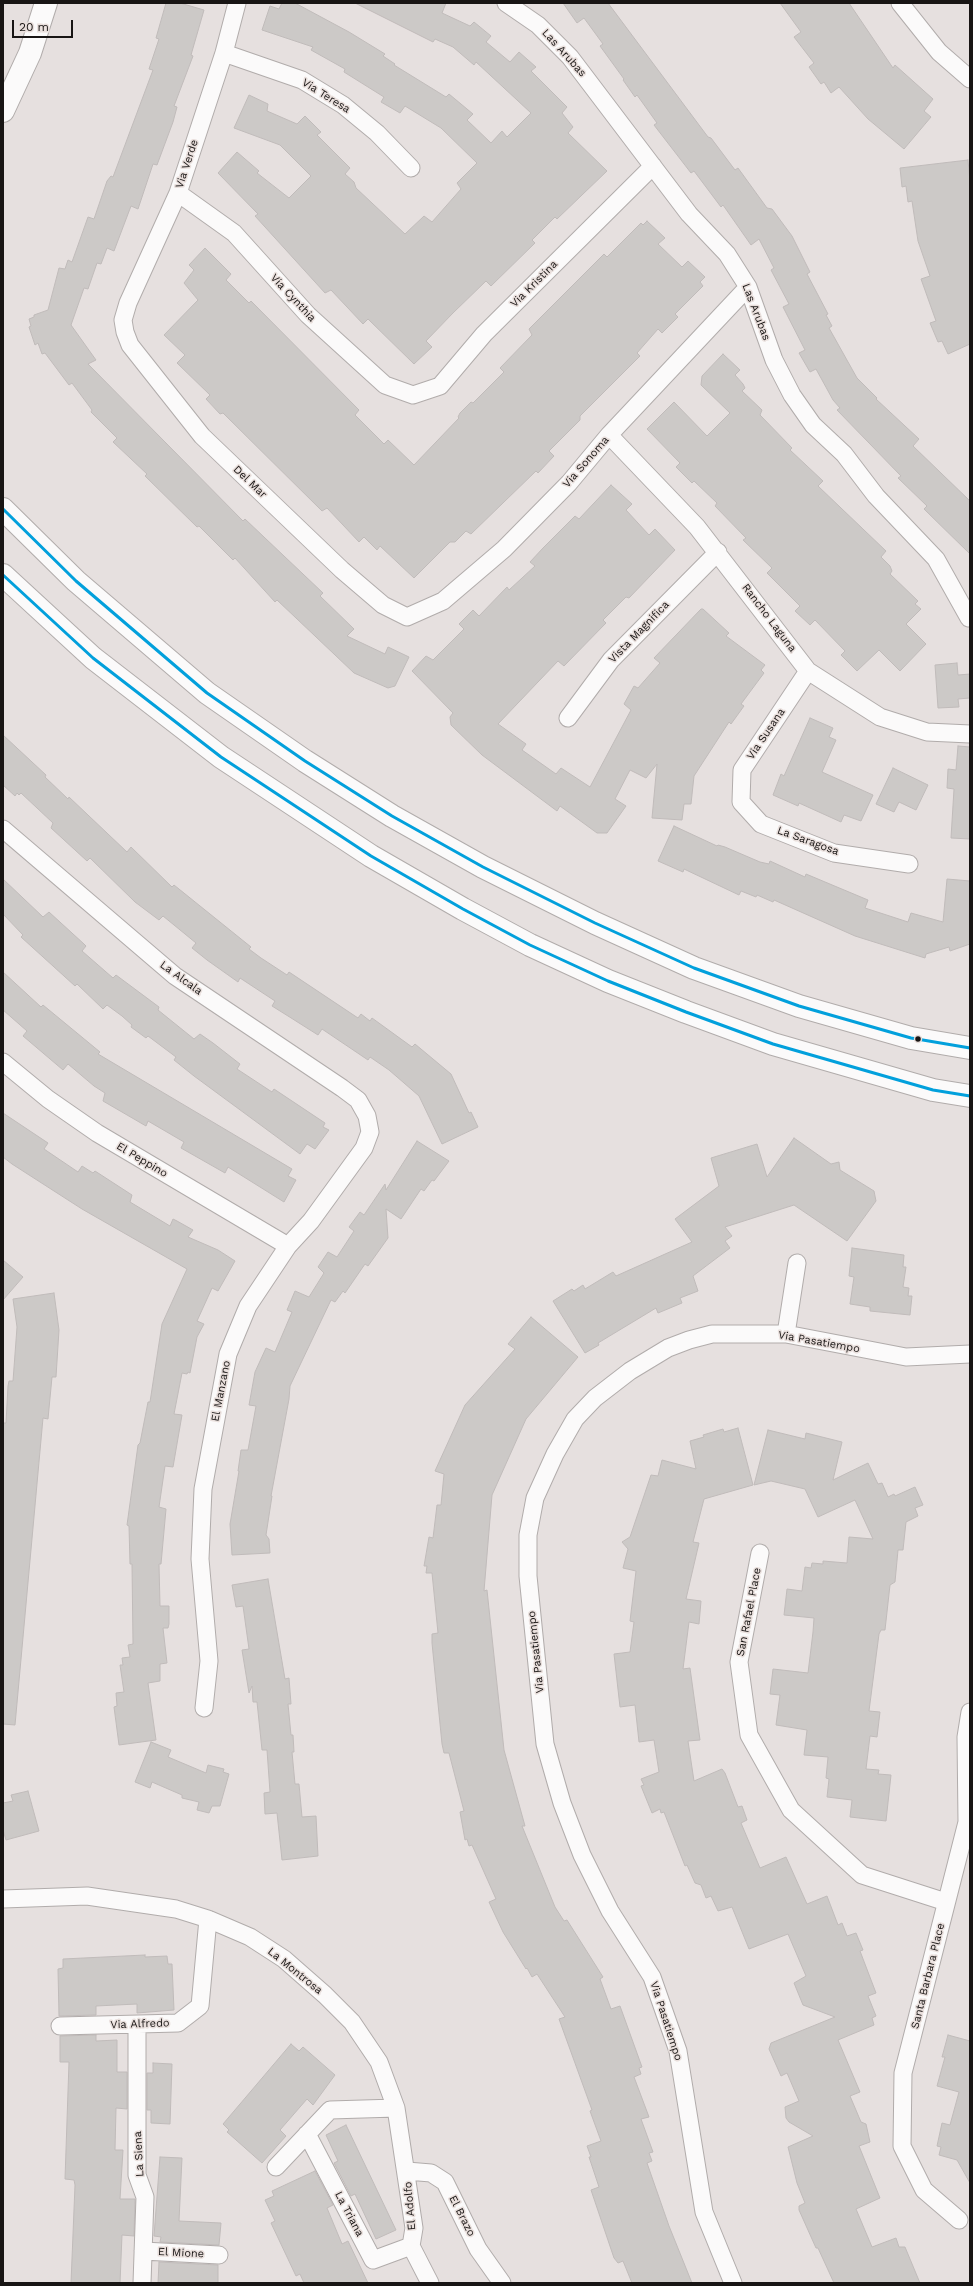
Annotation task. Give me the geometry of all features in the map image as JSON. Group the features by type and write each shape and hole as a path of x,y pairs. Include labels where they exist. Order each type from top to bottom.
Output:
{"main road":[{"path":"3,111 30,53 46,3"},
{"path":"3,509 76,581 207,693 318,769 392,816 476,863 595,923 694,968 798,1006 911,1038 970,1048"},
{"path":"3,575 93,658 221,758 371,856 462,909 530,945 608,981 686,1012 773,1044 933,1090 970,1096"}],"street":[{"name":"Via Verde","path":"123,320 128,303 178,193 224,53 237,3"},
{"name":"Las Arubas","path":"506,3 538,25 570,57 689,214 727,254 748,288 774,360 792,395 813,425 844,454 876,496 936,559 969,618"},
{"path":"900,3 939,52 970,79"},
{"name":"Via Teresa","path":"224,53 302,80 343,105 377,133 411,168"},
{"name":"Via Kristina","path":"413,395 440,386 484,334 653,166"},
{"name":"Via Cynthia","path":"178,193 234,233 308,315 385,385 413,395"},
{"name":"Via Sonoma","path":"407,617 443,601 504,548 569,482 609,435 748,288"},
{"name":"Del Mar","path":"123,320 130,344 202,436 342,570 383,605 407,617"},
{"name":"Rancho Laguna","path":"609,435 697,527 718,552 808,671 880,717 927,732 970,734"},
{"name":"Vista Magnifica","path":"568,718 611,660 718,552"},
{"name":"Via Susana","path":"740,802 742,770 808,671"},
{"name":"La Saragosa","path":"740,802 761,824 834,852 909,864"},
{"name":"La Alcala","path":"3,829 175,976 342,1088 358,1100 367,1116"},
{"name":"El Peppino","path":"3,1062 48,1099 96,1133 288,1246"},
{"name":"El Manzano","path":"204,1708 209,1661 200,1559 203,1489 228,1354 248,1306 288,1246 312,1221 364,1148 370,1132 367,1116"},
{"path":"786,1334 797,1263"},
{"name":"Via Pasatiempo","path":"733,2283 704,2212 678,2051 668,2021 652,1977 610,1911 582,1855 562,1803 545,1744 528,1576 528,1535 535,1498 555,1454 575,1419 596,1398 630,1371 662,1352 689,1340 712,1334 786,1334 906,1357 970,1354"},
{"name":"San Rafael Place","path":"760,1553 739,1662 749,1736 791,1810 862,1875 946,1902"},
{"name":"Santa Barbara Place","path":"959,2220 924,2190 902,2146 904,2073 967,1822 966,1737 970,1712"},
{"name":"La Montrosa","path":"3,1899 87,1896 176,1909 208,1919 250,1937 284,1959 325,1995 352,2022 379,2062 396,2108 407,2172"},
{"name":"Via Alfredo","path":"60,2026 178,2023 200,2006 208,1919"},
{"name":"La Siena","path":"138,2025 137,2175 145,2197 142,2283"},
{"path":"276,2167 330,2110 396,2108"},
{"name":"La Triana","path":"307,2134 374,2260 411,2246"},
{"name":"El Adolfo","path":"407,2172 414,2228 411,2246 430,2283"},
{"name":"El Brazo","path":"407,2172 431,2173 445,2182 478,2249 502,2283"},
{"name":"El Mione","path":"143,2251 219,2255"}],"building":[{"path":"166,3 180,3 204,10 191,55 193,56 174,106 177,107 173,122 157,165 153,164 138,209 131,206 114,251 107,248 101,264 97,263 88,289 84,288 71,325 96,360 88,364 243,521 245,519 323,593 320,596 354,629 347,636 385,654 388,647 409,657 395,686 388,688 354,673 277,600 275,602 235,558 233,560 199,526 197,527 145,476 147,474 113,442 117,438 91,412 92,410 72,383 69,385 45,353 42,354 38,343 35,345 29,327 31,326 29,319 34,317 34,315 48,310 59,268 65,269 68,260 72,262 88,217 94,219 107,181 111,176 113,177 153,70 149,69 159,39 156,38"},
{"path":"282,3 295,3 349,32 385,54 383,56 395,64 394,65 446,97 449,94 473,114 467,120 491,143 502,131 507,137 531,113 476,62 474,65 453,47 435,39 433,42 355,3 446,3 442,13 470,26 474,22 491,36 486,42 510,62 519,52 536,67 531,71 567,107 562,113 573,127 568,133 607,171 557,219 555,217 532,240 535,243 491,286 486,281 453,313 426,341 432,347 414,364 368,319 363,324 331,290 325,293 255,216 258,214 218,173 237,152 259,171 257,173 289,198 311,176 280,145 234,128 249,95 268,104 267,111 297,124 305,116 321,132 317,135 350,168 345,174 354,182 356,188 405,234 424,216 432,222 461,189 457,183 477,163 441,128 405,106 400,113 381,102 384,97 344,72 345,69 311,50 313,47 262,30 270,6 279,9"},
{"path":"563,3 608,3 708,137 711,138 735,170 738,168 767,208 772,209 792,236 810,272 807,274 828,314 826,315 832,326 829,328 857,378 877,398 876,399 919,439 913,446 970,501 970,554 924,509 927,506 898,478 901,476 837,410 840,408 833,400 816,369 810,372 799,353 805,350 783,307 789,304 771,270 774,268 759,239 751,245 723,205 721,207 694,171 691,173 654,125 657,123 637,95 635,97 623,80 624,79 600,46 603,44 584,18 577,23"},
{"path":"780,3 849,3 893,68 895,65 933,99 924,111 931,117 904,149 868,119 839,87 831,93 824,82 821,84 809,67 814,63 794,37 801,32"},
{"path":"968,160 970,181 970,344 948,354 942,341 938,342 930,323 936,321 921,279 930,276 918,241 912,201 908,202 906,186 902,187 900,168"},
{"path":"647,221 665,238 658,244 682,267 688,261 705,277 700,282 703,286 675,314 678,317 662,333 658,329 637,353 640,356 580,416 580,420 549,451 554,456 538,473 536,471 471,534 466,531 455,542 450,542 414,578 380,546 377,550 364,537 359,542 327,508 322,511 223,413 220,414 206,399 210,395 177,363 185,355 164,335 198,300 184,283 194,270 189,265 205,248 231,274 226,280 249,303 251,301 359,410 355,415 384,444 388,440 414,465 459,418 460,413 471,402 473,403 504,372 500,368 532,335 529,329 604,254 607,257 641,223 643,225"},
{"path":"723,354 740,370 735,375 745,388 742,391 762,410 760,415 792,448 790,450 823,481 818,486 886,551 881,557 890,566 892,571 890,574 918,601 915,604 921,609 906,624 926,644 900,671 879,650 857,671 841,655 845,651 815,620 810,625 795,611 800,606 767,573 772,568 743,540 746,538 715,506 717,503 694,481 692,483 676,467 680,463 647,429 674,402 707,436 730,413 701,385 702,376"},
{"path":"611,485 632,504 626,510 649,535 655,529 675,550 629,598 626,597 603,620 606,623 564,666 558,661 498,724 526,744 522,750 556,774 561,768 590,787 631,710 624,704 634,686 638,688 660,663 654,658 701,609 703,609 729,633 726,636 765,665 761,670 764,673 741,704 744,706 731,724 729,722 694,776 691,804 684,804 682,820 652,818 657,764 646,778 630,770 615,799 626,806 607,833 597,833 560,806 557,811 482,755 451,725 450,717 453,713 412,671 426,656 433,660 464,629 459,624 473,610 479,616 507,587 509,590 535,566 530,562 543,548 575,516 579,519"},
{"path":"957,663 958,675 970,674 970,698 958,699 959,707 938,708 935,665"},
{"path":"810,718 833,728 829,737 836,740 822,772 873,795 861,821 844,815 841,822 799,803 798,806 773,795 781,774 784,776"},
{"path":"3,735 46,775 45,777 68,799 69,797 127,852 131,847 172,887 174,885 251,947 249,949 261,958 287,975 289,972 358,1018 361,1014 370,1021 372,1018 412,1047 415,1044 451,1074 469,1113 471,1112 478,1127 442,1144 419,1096 389,1070 370,1057 368,1060 322,1029 318,1035 272,1006 275,1001 240,978 238,982 192,948 196,943 163,916 159,920 135,902 90,858 87,861 51,828 53,823 21,793 19,795 17,793 15,796 3,785"},
{"path":"958,746 970,747 970,839 951,838 954,789 947,788 948,769 956,770"},
{"path":"893,768 928,785 916,810 899,802 894,812 876,804"},
{"path":"674,826 717,846 725,847 760,862 769,864 770,861 805,877 806,874 868,900 865,908 908,922 911,913 943,922 947,879 970,881 970,944 950,951 949,947 926,954 925,958 855,936 774,900 773,902 757,895 756,897 741,891 739,895 684,869 683,872 658,861"},
{"path":"3,879 43,917 49,912 86,946 82,951 113,978 116,975 159,1007 158,1010 194,1039 200,1034 213,1043 240,1064 237,1069 272,1092 274,1089 325,1123 323,1127 329,1130 315,1149 307,1144 300,1154 194,1076 174,1060 176,1057 148,1036 146,1038 131,1027 132,1025 122,1016 107,1005 103,1009 77,984 75,986 21,937 23,935 3,914"},
{"path":"3,972 41,1007 43,1005 100,1052 98,1054 292,1169 288,1176 296,1180 284,1202 228,1167 225,1173 181,1148 184,1142 148,1121 146,1126 103,1101 105,1093 94,1086 68,1064 63,1070 23,1036 27,1031 3,1010"},
{"path":"3,1113 48,1143 44,1149 78,1172 82,1166 93,1173 95,1171 132,1195 130,1202 170,1226 173,1219 177,1221 193,1230 188,1237 218,1250 235,1261 218,1291 212,1288 197,1321 204,1324 197,1337 190,1373 182,1373 174,1414 182,1415 173,1467 165,1466 159,1507 166,1509 161,1564 159,1564 160,1606 169,1606 168,1628 163,1628 167,1663 160,1664 160,1681 148,1683 156,1740 119,1745 114,1707 117,1706 116,1693 124,1692 120,1665 123,1665 122,1658 130,1657 128,1645 133,1644 132,1564 130,1564 129,1526 127,1525 138,1445 140,1443 148,1402 150,1402 162,1324 187,1269 82,1209 3,1157"},
{"path":"794,1138 831,1164 839,1162 840,1170 874,1191 876,1201 847,1241 794,1205 725,1227 732,1236 725,1241 730,1248 693,1276 698,1291 680,1298 682,1303 658,1313 656,1308 598,1343 599,1345 585,1353 553,1301 572,1289 574,1291 583,1285 585,1289 613,1272 616,1276 692,1242 675,1219 719,1186 711,1158 757,1144 767,1177"},
{"path":"417,1141 449,1161 434,1181 432,1180 424,1191 421,1189 401,1219 386,1209 388,1238 368,1266 365,1264 345,1293 343,1291 335,1302 331,1300 290,1386 289,1399 271,1496 266,1535 269,1539 270,1553 232,1555 230,1524 241,1450 248,1450 256,1406 249,1405 255,1372 266,1348 275,1352 292,1312 287,1310 295,1291 309,1297 324,1273 318,1267 328,1252 337,1257 354,1231 349,1227 360,1212 364,1215 385,1184 386,1190"},
{"path":"852,1248 904,1255 903,1267 906,1267 903,1287 909,1288 908,1296 912,1296 910,1315 870,1311 870,1307 850,1304 854,1277 849,1276"},
{"path":"3,1260 23,1277 3,1300"},
{"path":"54,1293 59,1330 56,1377 52,1377 48,1419 43,1418 15,1725 3,1724 3,1423 6,1423 9,1381 13,1381 17,1327 13,1299"},
{"path":"531,1317 578,1357 526,1419 492,1495 484,1591 487,1590 504,1750 525,1826 522,1826 555,1907 564,1921 567,1920 603,1977 600,1979 611,2009 620,2006 642,2067 639,2068 641,2074 634,2077 649,2117 641,2119 653,2152 649,2153 652,2161 647,2163 669,2226 692,2283 632,2283 623,2261 618,2263 614,2258 591,2190 599,2187 587,2146 601,2141 590,2111 592,2110 559,2019 565,2017 537,1974 532,1977 527,1968 526,1969 503,1932 489,1902 496,1899 472,1845 469,1846 467,1839 465,1840 460,1812 464,1811 449,1753 444,1753 442,1744 432,1643 432,1634 438,1633 432,1573 426,1573 427,1566 424,1566 429,1537 433,1538 437,1505 441,1505 444,1474 435,1471 465,1405 515,1349 508,1344"},
{"path":"738,1428 753,1485 704,1499 693,1542 699,1543 686,1599 701,1601 699,1624 689,1622 683,1669 690,1668 700,1740 688,1741 694,1781 722,1769 725,1773 738,1807 742,1806 747,1820 741,1823 760,1868 786,1857 807,1904 827,1896 838,1925 842,1923 847,1936 856,1933 863,1950 860,1951 876,1993 868,1996 876,2016 872,2018 874,2025 838,2040 860,2092 850,2096 861,2122 866,2124 870,2142 859,2146 880,2198 856,2209 872,2247 896,2238 899,2247 905,2247 920,2283 834,2283 799,2210 799,2206 805,2203 797,2183 788,2147 813,2136 789,2122 786,2118 785,2107 799,2101 787,2073 781,2076 769,2049 771,2043 835,2017 803,2005 794,1983 806,1976 788,1934 749,1949 732,1907 718,1911 711,1896 706,1898 701,1885 695,1883 687,1865 685,1866 664,1812 661,1813 660,1809 652,1813 641,1786 644,1785 641,1779 659,1772 654,1740 639,1742 635,1705 620,1707 614,1654 630,1652 634,1622 630,1621 636,1571 623,1568 628,1549 622,1542 630,1537 651,1475 658,1476 662,1460 696,1469 690,1441 723,1429 724,1432"},
{"path":"768,1430 805,1439 806,1433 842,1442 833,1480 868,1463 878,1484 882,1483 888,1497 894,1494 895,1496 915,1487 923,1505 915,1508 918,1516 906,1522 903,1550 898,1550 895,1582 890,1585 885,1630 881,1630 879,1634 869,1711 880,1712 877,1737 870,1736 866,1769 879,1770 878,1774 891,1775 886,1821 850,1817 852,1800 827,1797 829,1779 826,1778 828,1757 804,1755 807,1730 776,1725 780,1695 770,1694 773,1669 808,1673 813,1632 814,1618 784,1615 787,1589 802,1591 805,1567 811,1568 812,1563 823,1564 823,1561 847,1563 849,1537 873,1539 855,1500 818,1517 805,1489 771,1481 754,1485"},
{"path":"268,1579 285,1679 289,1678 291,1704 288,1704 291,1735 293,1735 294,1752 292,1752 295,1784 299,1784 302,1817 316,1816 318,1856 282,1860 277,1813 265,1814 264,1793 270,1792 267,1750 262,1750 257,1702 253,1702 252,1686 249,1693 242,1650 249,1649 243,1606 236,1607 232,1585"},
{"path":"151,1742 171,1750 168,1757 206,1773 208,1765 224,1769 223,1772 229,1774 220,1806 212,1806 209,1813 197,1810 199,1802 182,1798 182,1795 152,1782 150,1788 135,1782"},
{"path":"28,1791 39,1831 6,1840 3,1830 3,1803 13,1801 11,1795"},
{"path":"145,1955 145,1957 167,1956 168,1964 172,1964 174,2010 137,2013 137,2004 96,2006 96,2015 59,2016 58,1969 63,1968 63,1959"},
{"path":"96,2035 96,2041 117,2040 117,2072 127,2072 127,2109 116,2108 115,2150 123,2150 120,2199 135,2199 134,2236 122,2235 120,2283 71,2283 75,2185 74,2180 65,2179 69,2062 60,2062 60,2036"},
{"path":"948,2035 970,2041 970,2183 957,2160 939,2155 941,2147 937,2146 942,2123 950,2125 959,2092 937,2086 945,2057 942,2057"},
{"path":"291,2044 299,2051 303,2047 335,2075 313,2105 307,2099 280,2130 286,2136 262,2163 227,2132 229,2130 223,2124"},
{"path":"153,2063 172,2064 170,2124 151,2123 151,2110 147,2110 147,2073 153,2073"},
{"path":"346,2125 396,2230 376,2239 355,2194 351,2196 334,2163 338,2161 326,2135"},
{"path":"160,2157 182,2158 179,2221 221,2223 219,2245 160,2242 161,2237 154,2236"},
{"path":"315,2171 333,2205 327,2208 342,2244 348,2241 368,2283 304,2283 300,2274 296,2276 271,2223 275,2221 265,2200 274,2196 272,2191"},
{"path":"159,2262 218,2265 218,2283 158,2283"}],"transit line":[{"path":"3,509 76,581 207,693 305,761 392,816 483,867 595,923 694,968 799,1006 911,1038 970,1048"},
{"path":"3,575 93,658 221,757 371,856 463,909 530,945 608,981 686,1012 773,1044 933,1090 970,1096"}]}
